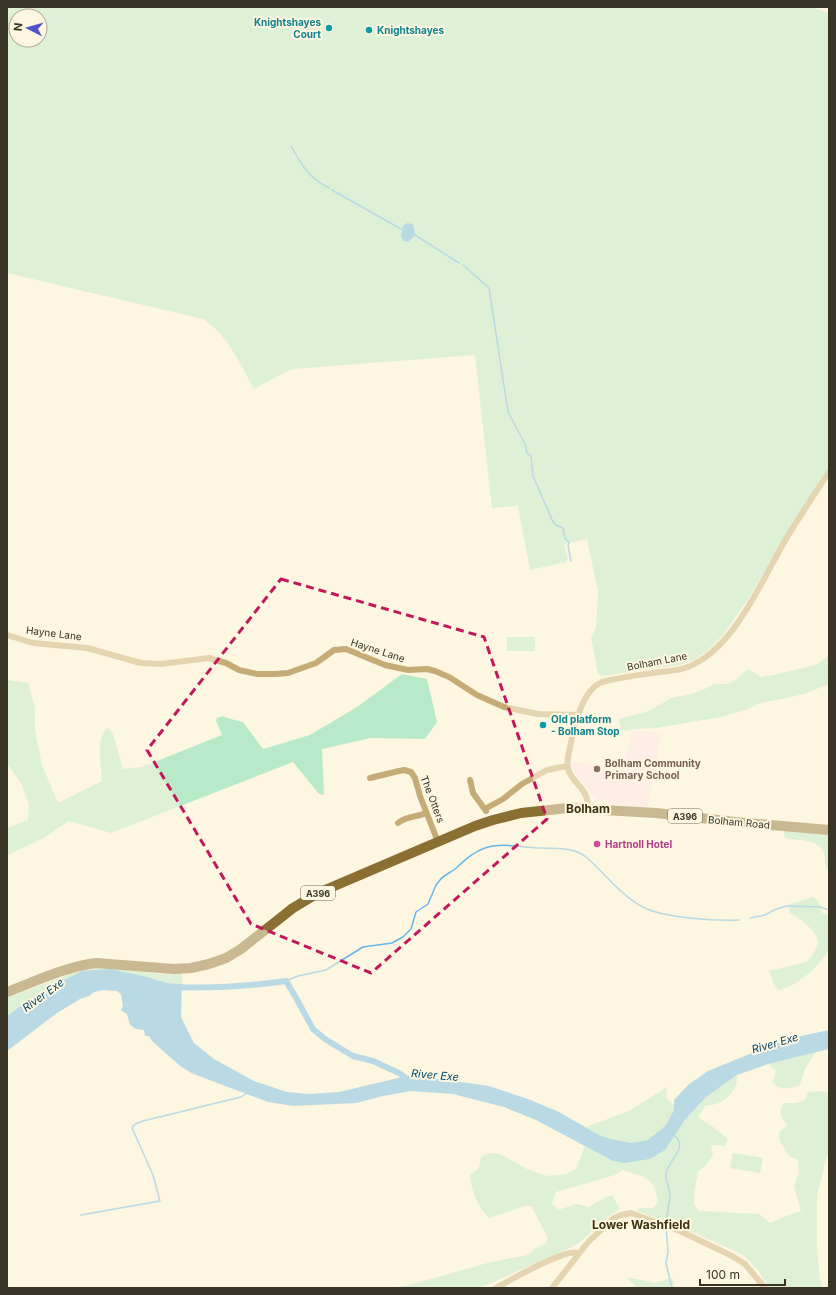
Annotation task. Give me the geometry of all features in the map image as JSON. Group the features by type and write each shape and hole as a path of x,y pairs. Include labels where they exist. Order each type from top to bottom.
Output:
{"main road":[{"name":"Bolham Road","path":"438,842 487,822 521,813 557,809 588,808 656,813 735,822 829,830"},
{"name":"A396","path":"7,992 50,975 85,964 96,963 174,969 191,968 209,964 226,958 241,950 293,908 318,893 438,842"}],"street":[{"name":"Bolham Lane","path":"567,766 573,730 578,715 588,696 598,684 612,679 680,669 694,665 716,649 731,631 750,603 767,575 782,545 829,472"},
{"name":"Hayne Lane","path":"7,635 33,642 87,648 141,663 162,664 210,658 226,663 239,670 257,674 288,673 308,667 322,660 334,650 346,649 385,665 408,670 427,669 443,674 477,695 504,708 538,714 578,715"},
{"path":"470,780 473,793 486,811 522,784 547,770 567,766 572,778 581,786 585,793 588,808"},
{"path":"377,768 378,776"},
{"name":"The Otters","path":"370,778 404,770 411,772 415,778 426,813 438,842"},
{"path":"398,823 408,817 426,813"},
{"path":"552,1288 578,1253 602,1229 614,1218 631,1213 707,1243 745,1264 764,1288"},
{"path":"496,1288 551,1259 569,1253 578,1253"}],"highlighted area":[{"path":"281,579 484,637 547,819 371,973 251,924 147,750"}],"shaded area":[{"name":"Bolham Community Primary School","path":"633,729 662,734 654,769 648,809 616,805 599,801 578,778 572,767 572,761 622,769"}],"green space":[{"name":"Knightshayes Court","path":"7,7 811,7 829,13 829,467 748,599 723,635 707,651 693,660 680,665 601,676 598,674 591,637 596,628 598,592 587,539 564,544 568,558 566,562 530,570 518,506 492,508 475,355 293,369 254,389 233,351 220,333 203,319 7,273"},
{"path":"507,637 535,637 535,651 507,651"},
{"path":"829,655 829,684 804,694 757,704 748,709 721,717 656,728 633,729 627,731 621,729 619,719 646,712 671,698 691,694 714,684 727,684 736,680 748,669 761,677 773,675 816,665"},
{"path":"402,674 427,679 437,722 425,739 371,738 322,749 324,795 319,794 293,762 111,833 69,821 42,839 7,855 7,828 28,820 29,804 21,783 7,764 7,680 28,683 35,708 35,731 42,765 58,803 102,781 100,744 101,737 108,728 113,734 123,769 142,767 222,735 216,721 217,718 223,716 243,722 263,749 310,735 357,707"},
{"path":"789,829 829,833 829,870 826,868 824,853 820,847 811,842 785,838 784,832"},
{"path":"813,897 819,902 822,913 829,915 829,951 801,980 779,990 775,987 769,971 806,962 812,956 818,944 817,937 811,929 804,922 789,912 790,904"},
{"path":"94,967 160,974 182,973 182,984 155,980 36,995 7,1016 7,998 78,971"},
{"path":"816,1052 805,1069 800,1085 782,1088 778,1087 772,1082 776,1071 768,1064"},
{"path":"737,1075 736,1085 728,1097 715,1104 706,1105 698,1117 728,1139 725,1146 711,1146 713,1155 706,1165 698,1172 694,1194 694,1205 699,1211 759,1214 770,1223 801,1211 794,1186 799,1172 798,1160 789,1156 779,1139 779,1132 788,1125 784,1121 780,1112 784,1103 796,1103 805,1100 808,1092 822,1091 829,1093 829,1153 826,1159 817,1196 817,1249 820,1279 823,1288 769,1288 758,1270 743,1255 697,1234 638,1211 638,1208 653,1208 658,1202 654,1187 647,1179 623,1170 615,1175 556,1192 552,1203 558,1210 576,1204 589,1207 612,1195 620,1209 572,1247 477,1288 392,1288 409,1285 491,1262 528,1255 536,1248 545,1244 548,1238 531,1206 524,1206 490,1218 482,1209 474,1192 470,1175 479,1168 481,1157 490,1153 500,1154 527,1169 546,1176 566,1174 576,1169 585,1146 613,1161 684,1121 706,1097"},
{"path":"667,1087 666,1098 674,1105 674,1110 666,1125 648,1140 631,1143 611,1139 599,1135 586,1127 629,1111"},
{"path":"733,1153 763,1158 760,1173 730,1168"},
{"path":"627,1277 655,1283 672,1278 675,1288 637,1288"}],"water":[{"path":"407,223 412,224 414,227 415,235 408,242 403,241 401,236 403,226"},
{"name":"River Exe","path":"110,969 167,983 182,984 181,1017 194,1043 214,1059 254,1081 287,1092 309,1094 339,1092 411,1075 489,1086 528,1099 559,1112 599,1135 631,1143 648,1140 666,1125 674,1110 674,1100 688,1085 708,1071 777,1043 829,1030 829,1049 768,1064 737,1075 706,1097 684,1121 665,1150 650,1159 624,1163 613,1161 536,1120 504,1107 453,1094 411,1091 356,1103 293,1106 268,1102 191,1073 179,1065 152,1041 149,1036 145,1036 144,1030 136,1029 130,1025 127,1014 121,1010 123,1006 121,994 117,991 104,990 94,992 89,996 80,999 57,1013 7,1051 7,1016 36,995 82,971"}],"waterway":[{"path":"291,146 310,175 329,188"},
{"path":"332,190 401,229"},
{"path":"415,235 459,263"},
{"path":"463,265 489,288 508,412 525,444 527,453 531,456 533,476 553,522 563,528 565,538 569,543 568,546 571,561"},
{"path":"286,981 298,976 326,970 363,947 392,943 403,937 411,929 416,912 428,904 436,885 445,875 473,854 485,848 499,845 565,849 581,854 593,863 627,896 643,907 652,911 690,918 739,920"},
{"path":"750,918 765,915 776,909 787,906 820,907 829,910"},
{"name":"River Exe","path":"176,987 231,987 286,981 313,1029 325,1039 353,1056 373,1061 399,1073 410,1081"},
{"path":"81,1215 160,1201 153,1175 132,1128 135,1124 241,1097 247,1093"},
{"path":"666,1223 670,1195 666,1174 667,1169 679,1150 680,1145 674,1135"},
{"path":"666,1227 668,1252 666,1263 672,1288"}],"place":[{"name":"Knightshayes Court","path":"329,28"},
{"name":"Knightshayes","path":"369,30"},
{"name":"Old platform - Bolham Stop","path":"543,725"},
{"name":"Bolham Community Primary School","path":"597,769"},
{"name":"Hartnoll Hotel","path":"597,844"}],"district":[{"name":"Bolham","path":"588,808"},
{"name":"Lower Washfield","path":"641,1224"}]}
